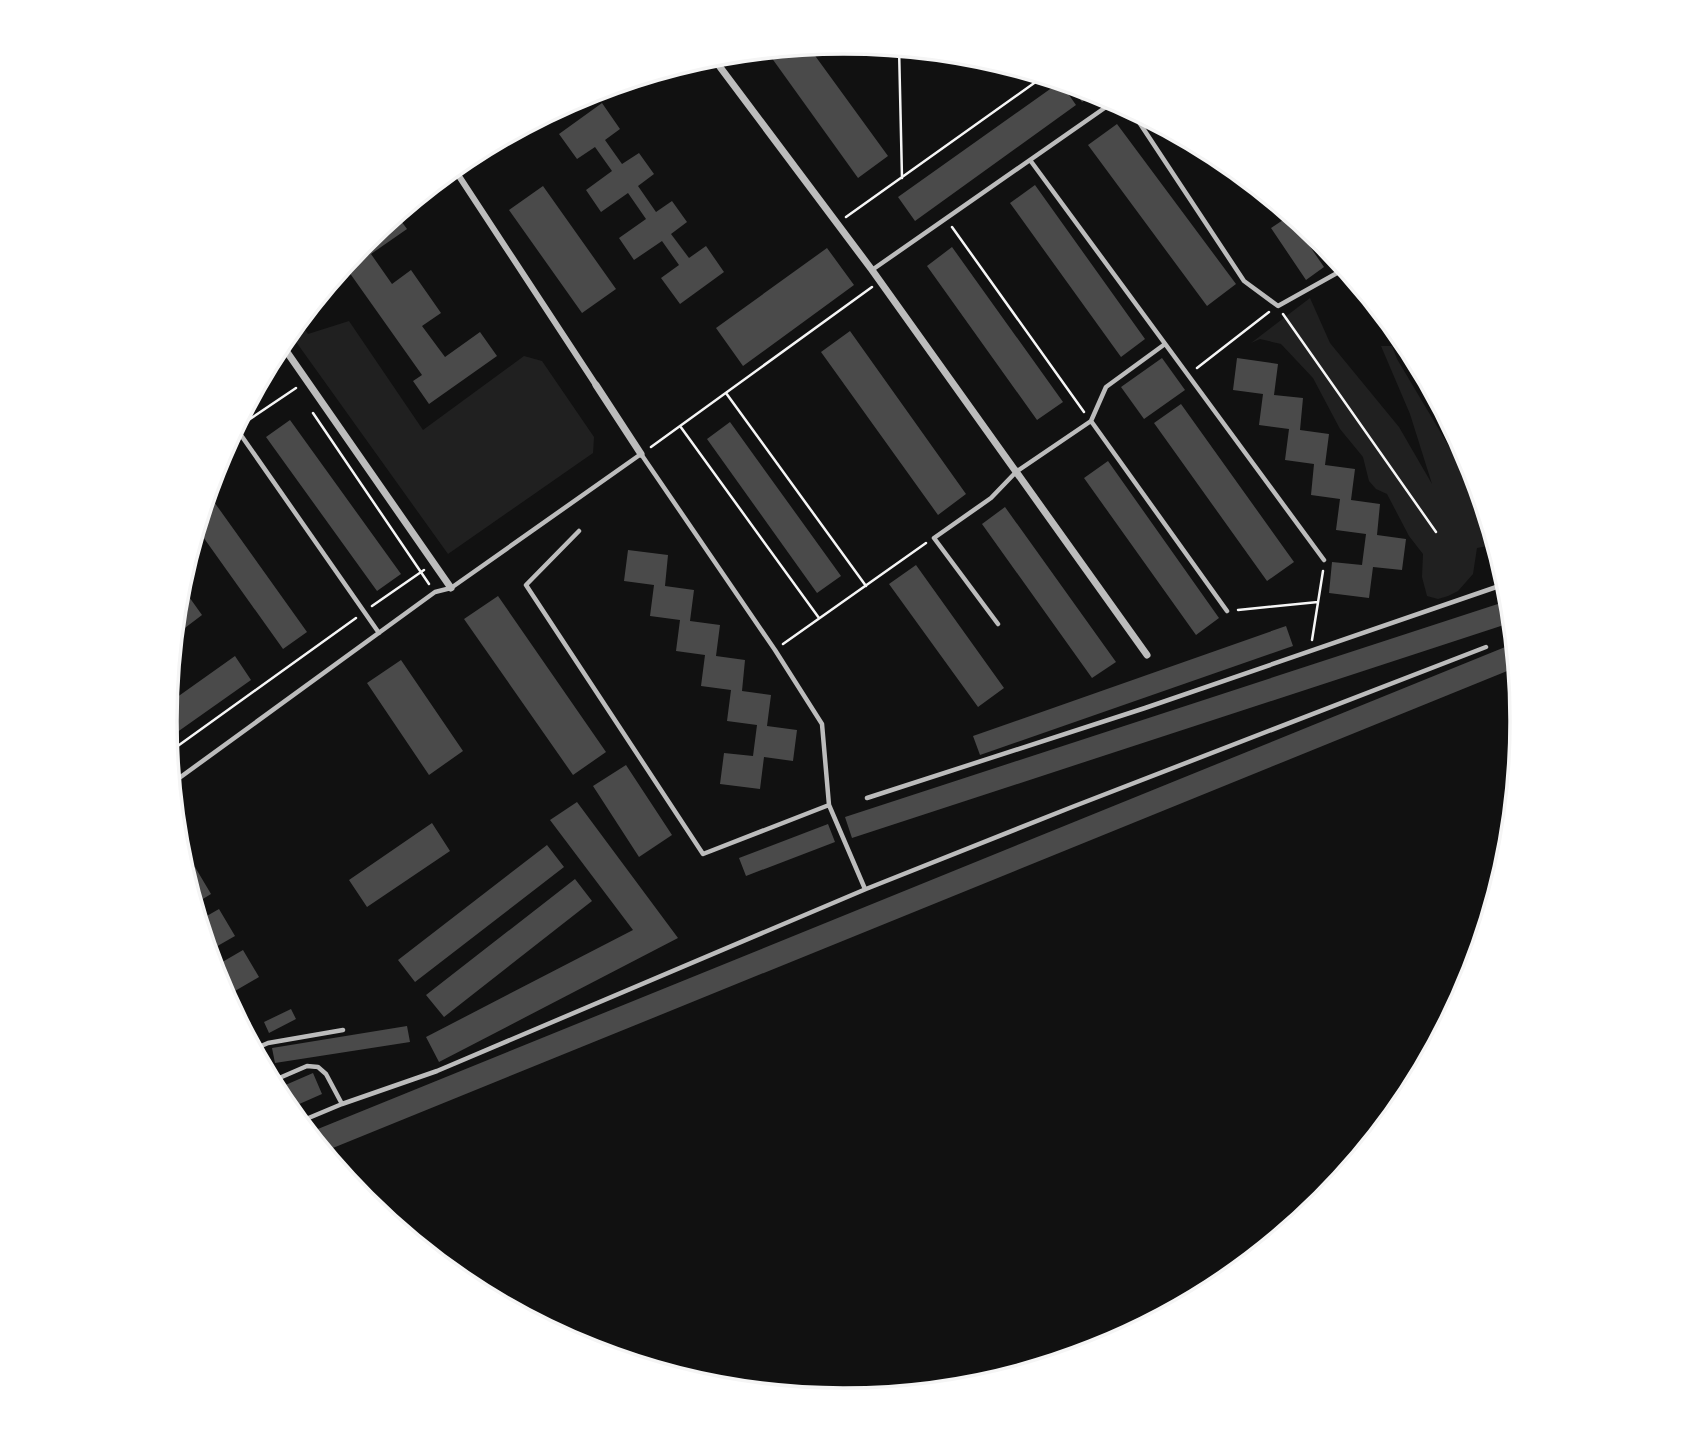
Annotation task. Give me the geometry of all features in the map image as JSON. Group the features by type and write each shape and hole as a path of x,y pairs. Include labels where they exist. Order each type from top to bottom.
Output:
{"street":[{"path":"719,66 880,281 1147,655"},
{"path":"459,177 641,454"},
{"path":"288,353 451,588"}],"lane":[{"path":"872,270 1105,108"},
{"path":"1140,124 1244,281 1278,306 1337,273"},
{"path":"1030,160 1324,560"},
{"path":"998,624 934,538 991,498 1016,472 1091,421 1106,387 1165,344"},
{"path":"1091,421 1227,611"},
{"path":"242,436 379,633"},
{"path":"179,777 435,592 451,588 641,454 775,650 822,724 829,805 866,889"},
{"path":"579,531 526,585 703,854 829,805"},
{"path":"867,798 1145,708 1496,587"},
{"path":"309,1118 437,1071 866,889 1486,647"},
{"path":"262,1046 343,1030"},
{"path":"281,1077 307,1066 318,1067 326,1074 342,1104"}],"path":[{"path":"899,57 902,178"},
{"path":"837,223 1035,83"},
{"path":"946,218 1091,421"},
{"path":"641,454 880,281"},
{"path":"1188,375 1278,306 1436,532"},
{"path":"250,419 296,388"},
{"path":"726,393 866,586"},
{"path":"312,411 435,592"},
{"path":"680,426 819,618"},
{"path":"775,650 934,538"},
{"path":"1311,651 1324,560"},
{"path":"178,746 433,563"},
{"path":"1227,611 1318,602"}],"shaded area":[{"path":"1310,298 1330,343 1399,427 1432,484 1410,414 1381,346 1392,346 1454,455 1487,546 1477,548 1473,574 1458,591 1438,599 1427,596 1422,577 1423,554 1409,536 1387,494 1376,489 1369,481 1363,457 1340,429 1313,378 1281,344 1260,339 1251,343"},
{"path":"349,321 423,430 524,356 542,361 594,437 593,453 448,554 296,342 305,329 308,334"}],"building":[{"path":"815,55 888,156 858,178 772,59"},
{"path":"1052,88 1068,94 1076,105 915,221 898,197"},
{"path":"602,103 620,129 605,140 622,164 639,153 654,174 638,186 656,212 672,201 687,222 671,234 689,258 706,246 724,272 680,304 661,278 679,265 662,241 634,260 619,238 646,219 628,193 601,212 586,190 612,171 595,147 577,159 559,134"},
{"path":"1117,124 1236,284 1207,306 1088,145"},
{"path":"1035,185 1145,339 1121,357 1010,203"},
{"path":"543,186 616,289 582,313 509,210"},
{"path":"1283,220 1308,243 1324,267 1306,280 1271,228"},
{"path":"402,222 407,229 371,254 392,284 411,270 441,313 422,326 445,357 480,332 497,356 429,404 413,381 422,375 350,273"},
{"path":"952,247 1063,402 1037,420 927,266"},
{"path":"827,248 854,285 743,366 716,328"},
{"path":"850,331 966,494 938,515 821,352"},
{"path":"1162,358 1185,390 1144,419 1121,387"},
{"path":"1237,358 1278,364 1274,395 1303,398 1300,430 1329,434 1325,465 1355,469 1351,500 1380,504 1377,535 1406,539 1402,570 1373,567 1369,598 1329,593 1332,562 1362,565 1366,534 1336,530 1340,499 1311,495 1314,464 1285,460 1289,429 1259,425 1263,394 1233,390"},
{"path":"1181,404 1294,562 1267,581 1154,423"},
{"path":"290,420 401,574 377,591 266,437"},
{"path":"730,422 841,576 817,593 707,439"},
{"path":"1108,461 1219,618 1196,635 1084,478"},
{"path":"214,502 307,632 283,649 203,536"},
{"path":"1005,507 1116,662 1092,678 982,524"},
{"path":"628,550 668,555 665,586 694,590 690,621 720,625 716,656 745,660 742,691 771,695 767,726 797,730 793,761 764,757 760,789 720,784 724,753 753,756 757,725 727,721 731,690 701,686 705,655 676,651 680,620 650,616 654,585 624,581"},
{"path":"916,565 1004,688 978,707 889,584"},
{"path":"498,596 606,752 573,775 464,619"},
{"path":"189,597 202,615 183,630"},
{"path":"1499,604 1503,625 852,838 845,817"},
{"path":"1286,626 1293,646 980,755 973,736"},
{"path":"1506,647 1508,670 332,1148 317,1129"},
{"path":"235,656 251,680 177,732 178,697"},
{"path":"401,660 463,751 429,775 367,683"},
{"path":"626,765 672,835 639,857 593,786"},
{"path":"577,802 678,938 439,1062 426,1037 633,930 550,820"},
{"path":"432,823 450,851 367,907 349,880"},
{"path":"828,824 835,842 746,876 739,858"},
{"path":"547,845 564,867 415,982 398,960"},
{"path":"194,868 211,894 201,900 199,894"},
{"path":"575,879 592,901 444,1017 426,995"},
{"path":"219,909 235,936 217,947 206,916"},
{"path":"243,950 259,977 235,991 222,962"},
{"path":"291,1009 296,1019 269,1033 264,1022"},
{"path":"407,1026 410,1042 275,1063 272,1048"},
{"path":"313,1073 322,1094 299,1104 285,1085"}]}
